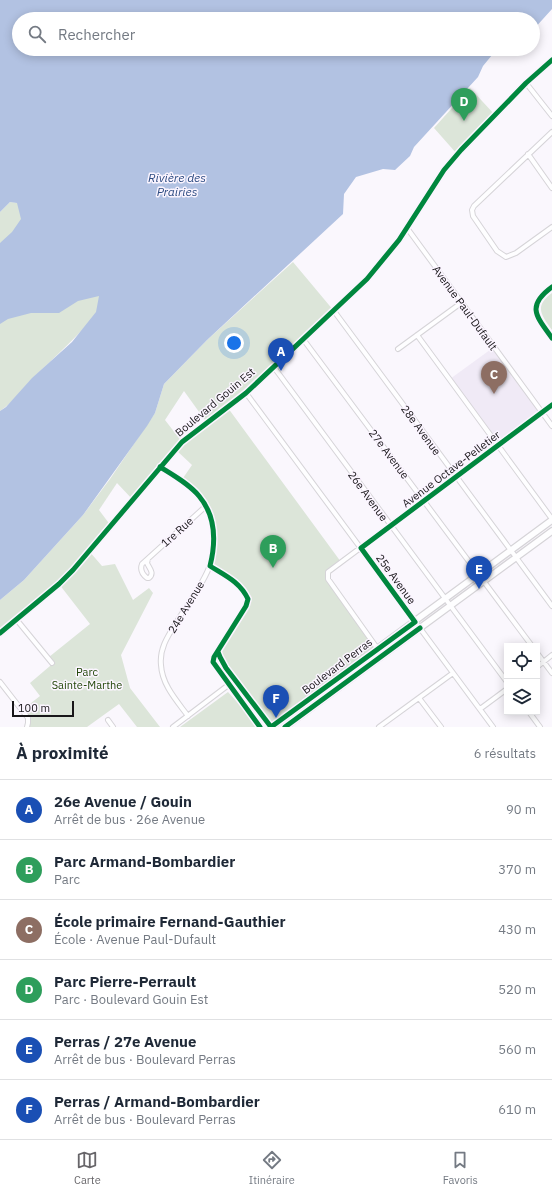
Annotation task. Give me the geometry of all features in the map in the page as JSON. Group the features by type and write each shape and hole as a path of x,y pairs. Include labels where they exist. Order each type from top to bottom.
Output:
{"main road":[{"name":"Boulevard Perras","path":"271,727 377,648 415,622 552,519"},
{"name":"Boulevard Perras","path":"285,727 552,531"}],"street":[{"name":"Boulevard Gouin Est","path":"0,633 59,584 73,570 182,442 246,393 303,338 334,311 378,267 407,228 444,170 461,150 526,83 552,60"},
{"path":"526,83 552,116"},
{"path":"552,132 474,206 472,210 474,216 497,251 506,257 516,253 552,227"},
{"path":"528,154 552,188"},
{"name":"Avenue Paul-Dufault","path":"407,228 552,426"},
{"path":"552,287 542,295 536,304 536,314 552,338"},
{"path":"398,349 461,302"},
{"name":"28e Avenue","path":"334,311 515,558 550,600 552,606"},
{"path":"417,335 552,519"},
{"name":"27e Avenue","path":"303,338 530,643"},
{"name":"26e Avenue","path":"273,366 505,679"},
{"name":"25e Avenue","path":"246,393 493,727"},
{"name":"Avenue Octave-Pelletier","path":"377,648 328,579 327,575 330,570 499,446 552,405"},
{"name":"24e Avenue","path":"160,467 181,481 199,496 206,506 213,524 215,542 210,566 167,638 161,657 161,669 165,683 188,716"},
{"name":"1re Rue","path":"148,559 206,506"},
{"path":"210,566 237,583 248,599 246,606 214,657 213,662 260,727"},
{"path":"16,619 52,663"},
{"path":"218,652 222,662 271,727"},
{"path":"540,665 552,656"},
{"path":"540,657 552,673"},
{"path":"379,727 453,673"},
{"path":"173,727 236,680"},
{"path":"0,682 28,718 27,727"},
{"path":"480,708 504,691"},
{"path":"419,698 441,727"},
{"path":"531,715 540,727"},
{"path":"108,720 113,727"}],"shaded area":[{"path":"494,347 542,412 499,446 450,379"}],"green space":[{"path":"470,88 495,115 457,154 434,128"},
{"path":"10,202 186,220 94,318 32,379 10,403 0,411 0,212"},
{"name":"Parc Sainte-Marthe","path":"293,262 334,311 228,408 341,562 327,575 377,648 271,727 235,680 218,652 248,602 242,589 210,566 213,554 213,524 199,496 181,481 192,465 175,449 133,500 117,483 99,510 111,526 89,551 102,566 115,564 133,600 149,588 153,593 121,655 130,688 160,727 137,727 119,704 87,727 27,727 28,723 22,710 40,696 30,683 50,666 52,663 49,657 90,624 59,584 0,633 0,600 24,580 83,515 110,479 155,413 164,384 207,340","holes":["184,391 207,423 182,442 165,420"]},
{"path":"552,293 552,330 542,315 541,306 546,298"},
{"path":"228,692 260,727 180,727"}],"water":[{"name":"Rivière des Prairies","path":"0,0 552,0 552,9 540,22 540,12 12,12 12,56 491,56 483,66 478,77 414,147 410,156 395,170 383,169 356,177 344,194 343,214 207,340 164,384 155,413 147,426 83,515 24,580 0,600 0,411 6,407 32,378 72,342 96,312 99,296 78,301 59,313 31,313 8,319 0,324 0,243 12,232 21,219 17,203 10,202 0,212"}],"cycle path":[{"path":"0,633 59,584 73,570 182,442 246,393 367,279 399,240 444,170 461,150 526,83 552,60"},
{"path":"552,287 544,294 536,306 538,317 552,338"},
{"path":"271,727 415,622 361,548 552,405"},
{"path":"160,467 191,488 205,504 212,521 214,539 210,566 237,584 248,599 246,606 214,657 213,662 260,727"},
{"path":"285,727 420,628"},
{"path":"218,652 226,668 271,727"}],"place":[{"name":"Parc Pierre-Perrault","path":"464,121"},
{"name":"26e Avenue / Gouin","path":"281,371"},
{"name":"École primaire Fernand-Gauthier","path":"494,394"},
{"name":"Parc Armand-Bombardier","path":"273,568"},
{"name":"Perras / 27e Avenue","path":"479,589"},
{"name":"Perras / Armand-Bombardier","path":"276,718"}]}
